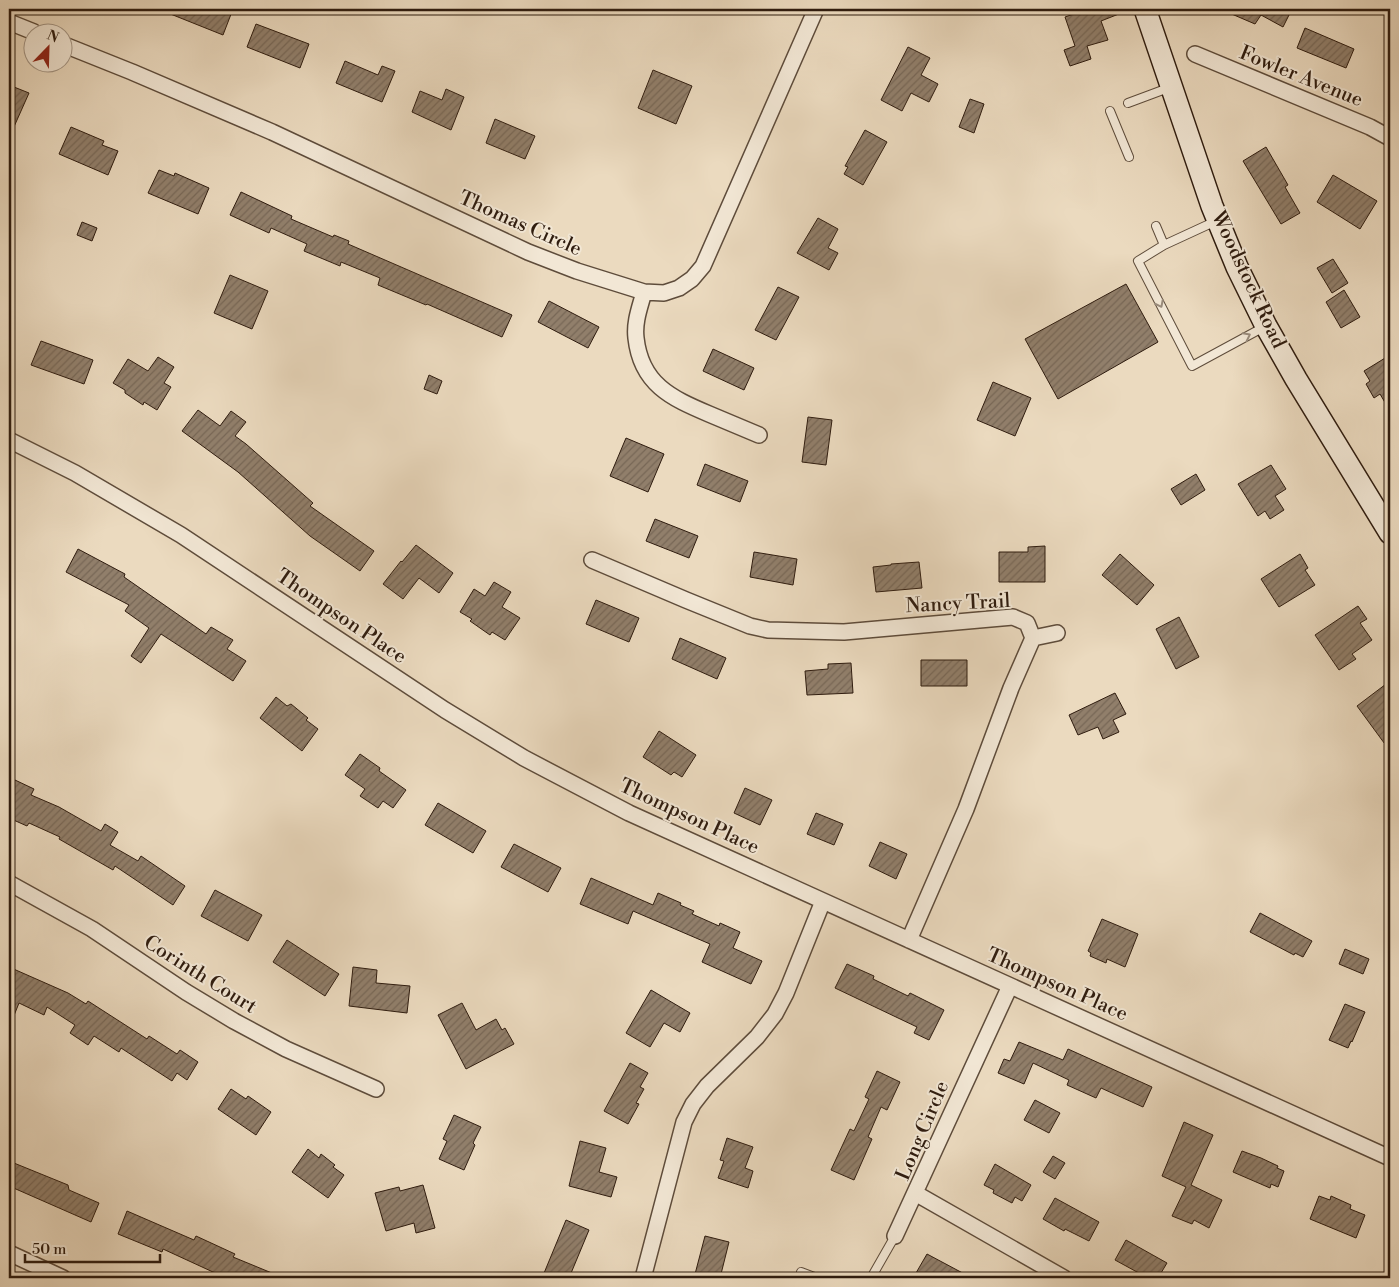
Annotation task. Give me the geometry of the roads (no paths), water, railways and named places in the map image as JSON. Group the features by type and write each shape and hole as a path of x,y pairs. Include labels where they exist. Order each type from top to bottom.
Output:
{"street":[{"name":"Thomas Circle","path":"72,48 272,132 528,252 577,271 644,292 664,293 680,288 692,279 703,266 816,9"},
{"name":"Woodstock Road","path":"1145,9 1218,220 1237,267 1266,326 1296,379 1390,533"},
{"path":"9,22 22,27"},
{"name":"Fowler Avenue","path":"1195,54 1370,127 1390,138"},
{"path":"644,292 637,316 636,336 640,358 652,380 664,391 680,401 759,435"},
{"name":"Thompson Place","path":"9,440 75,473 181,535 445,710 524,758 629,813 1390,1158"},
{"name":"Nancy Trail","path":"592,560 750,626 768,630 844,632 1012,617 1027,623 1033,638"},
{"path":"909,940 966,809 1011,688 1033,638 1057,634"},
{"name":"Corinth Court","path":"9,883 92,929 186,992 234,1021 286,1049 376,1090"},
{"path":"643,1278 684,1122 693,1104 707,1086 757,1037 775,1014 786,993 823,901"},
{"name":"Long Circle","path":"1010,986 915,1193 1064,1278"},
{"path":"895,1236 915,1193"},
{"path":"9,1253 63,1278"}],"lane":[{"path":"1128,104 1171,87"},
{"path":"1110,112 1129,157"},
{"path":"1218,220 1164,245 1138,261 1192,366 1266,326"},
{"path":"1156,226 1164,245"},
{"path":"871,1278 895,1236"},
{"path":"801,1272 817,1278"}]}
